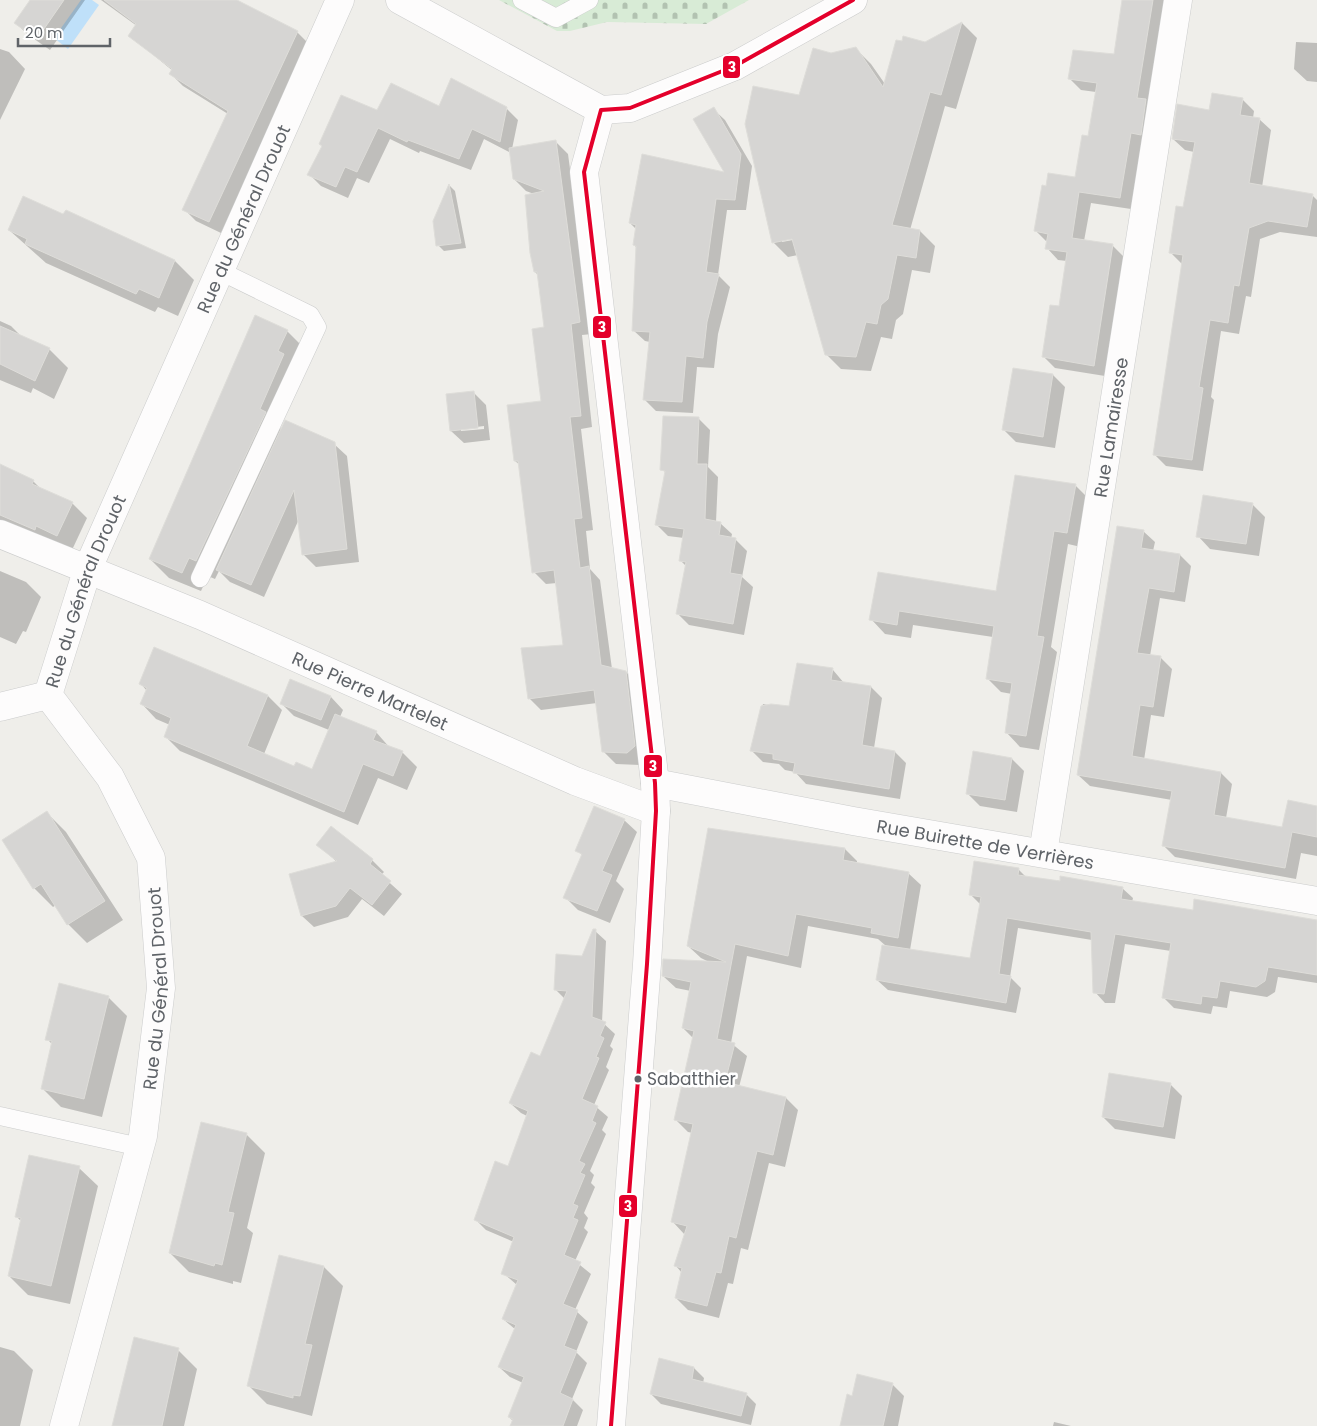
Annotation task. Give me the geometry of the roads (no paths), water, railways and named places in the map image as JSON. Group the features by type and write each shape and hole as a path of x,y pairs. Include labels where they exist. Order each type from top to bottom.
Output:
{"street":[{"name":"Rue du Général Drouot","path":"64,1426 143,1136 161,988 151,858 110,777 48,695 88,568 340,0"},
{"path":"400,0 601,110 630,108 735,66 853,0"},
{"name":"Rue Lamairesse","path":"1043,853 1178,0"},
{"path":"601,110 584,172 655,783 656,811 647,964 611,1426"},
{"name":"Rue Pierre Martelet","path":"0,534 88,568 575,781 656,811"},
{"path":"0,707 48,695"},
{"name":"Rue Buirette de Verrières","path":"655,783 853,821 1317,901"}],"lane":[{"path":"522,0 556,18 589,0"},
{"path":"200,578 316,327 310,315 220,271"},
{"path":"0,1116 140,1147"}],"water":[{"path":"81,0 92,0 99,5 68,49 54,38"}],"place":[{"name":"Sabatthier","path":"638,1079"}]}
